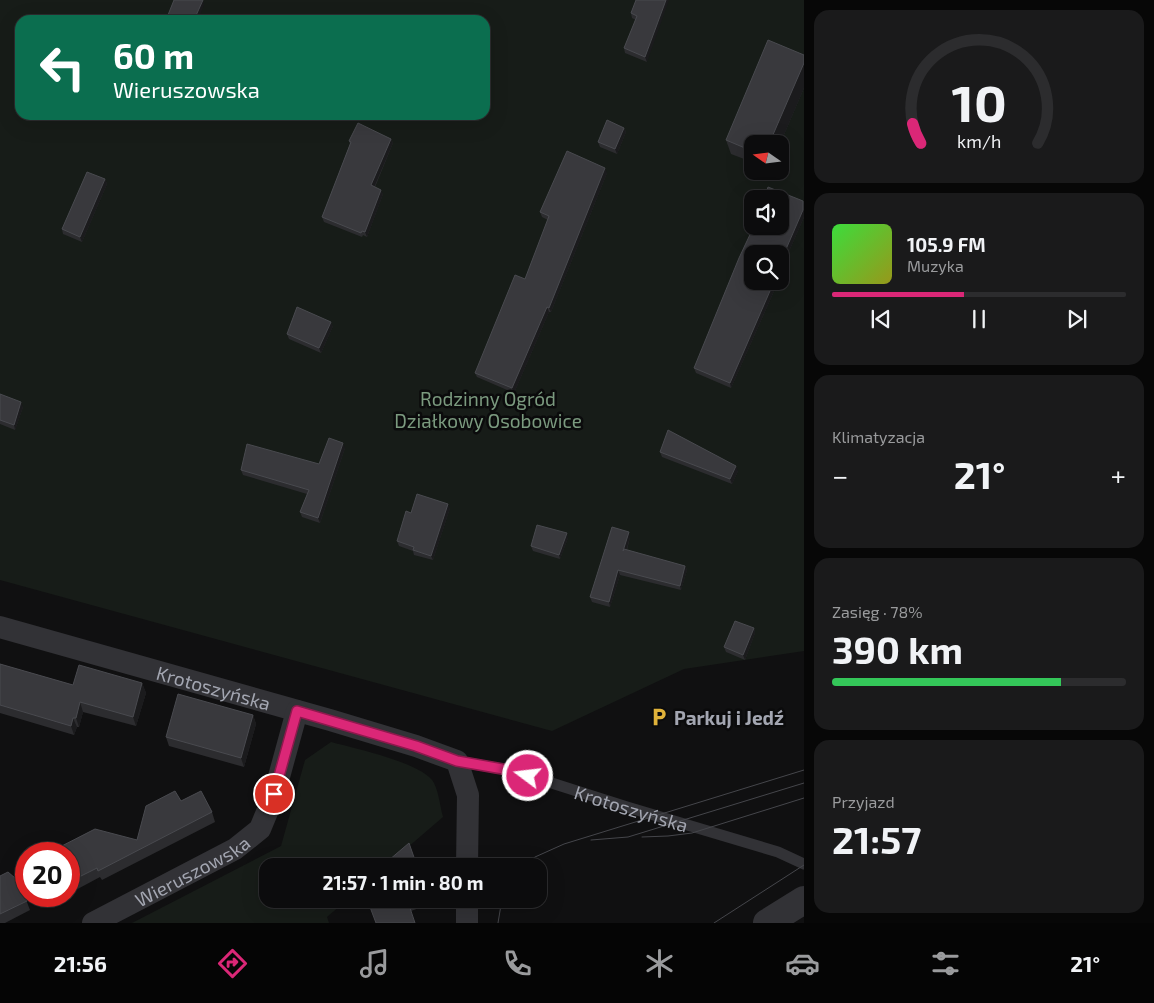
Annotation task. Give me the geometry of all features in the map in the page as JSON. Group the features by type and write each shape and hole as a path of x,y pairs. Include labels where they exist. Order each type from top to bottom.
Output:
{"street":[{"name":"Krotoszyńska","path":"0,627 297,711 416,746 457,761"},
{"name":"Wieruszowska","path":"93,923 235,849 260,829 274,794 297,711"},
{"path":"457,761 468,795 468,858"},
{"path":"767,923 804,900"},
{"path":"467,908 467,923"}],"lane":[{"name":"Krotoszyńska","path":"457,761 514,771 633,810 778,852 804,864"}],"green space":[{"name":"Rodzinny Ogród Działkowy Osobowice","path":"0,0 804,0 804,651 684,669 552,731 0,580"},
{"path":"331,742 371,752 403,763 428,776 434,783 443,817 395,858 259,858 259,908 338,908 327,917 329,923 132,923 281,846 305,760"}],"building":[{"path":"174,0 203,0 196,15 168,15"},
{"path":"636,0 666,0 645,57 624,48 637,16 631,13"},
{"path":"768,40 804,55 804,63 773,135 744,135 744,148 726,140"},
{"path":"607,120 624,128 615,149 598,142"},
{"path":"358,123 391,139 371,185 381,190 365,232 362,231 361,233 322,217 351,142 349,141"},
{"path":"567,151 605,168 549,308 547,307 512,388 475,373 515,275 525,279 549,216 540,212"},
{"path":"87,172 105,179 80,237 62,229"},
{"path":"789,195 803,201 803,210 788,245 745,245 750,235 789,235"},
{"path":"744,247 744,290 770,290 730,383 694,368"},
{"path":"297,307 331,322 319,348 287,334"},
{"path":"0,394 21,402 14,425 0,420"},
{"path":"668,430 736,466 730,479 660,452"},
{"path":"329,438 343,443 318,518 300,512 309,490 241,470 247,444 319,464"},
{"path":"417,494 448,504 431,556 413,550 414,547 397,541 406,511 411,513"},
{"path":"537,525 567,533 559,555 531,546"},
{"path":"612,527 629,532 623,551 624,549 685,566 680,586 618,570 609,602 590,597"},
{"path":"735,621 754,628 743,655 724,647"},
{"path":"0,664 73,685 79,665 142,683 133,717 80,702 76,718 73,718 71,726 0,705"},
{"path":"178,694 253,715 241,758 166,737"},
{"path":"175,791 181,801 201,791 212,812 98,871 97,868 80,876 80,842 70,842 95,829 137,840 146,806"},
{"path":"409,843 414,858 391,858"},
{"path":"8,872 15,878 15,907 0,914 0,876"},
{"path":"370,908 410,908 415,923 376,923"}],"tram line":[{"path":"534,858 564,844 804,770"},
{"path":"591,840 628,837 804,783"},
{"path":"642,837 692,833 804,798"},
{"path":"714,923 804,865"},
{"path":"498,923 500,908"}],"place":[{"name":"Parkuj i Jedź","path":"659,717"}],"route":[{"path":"274,794 297,711 416,746 457,761 514,771 528,776"}]}
